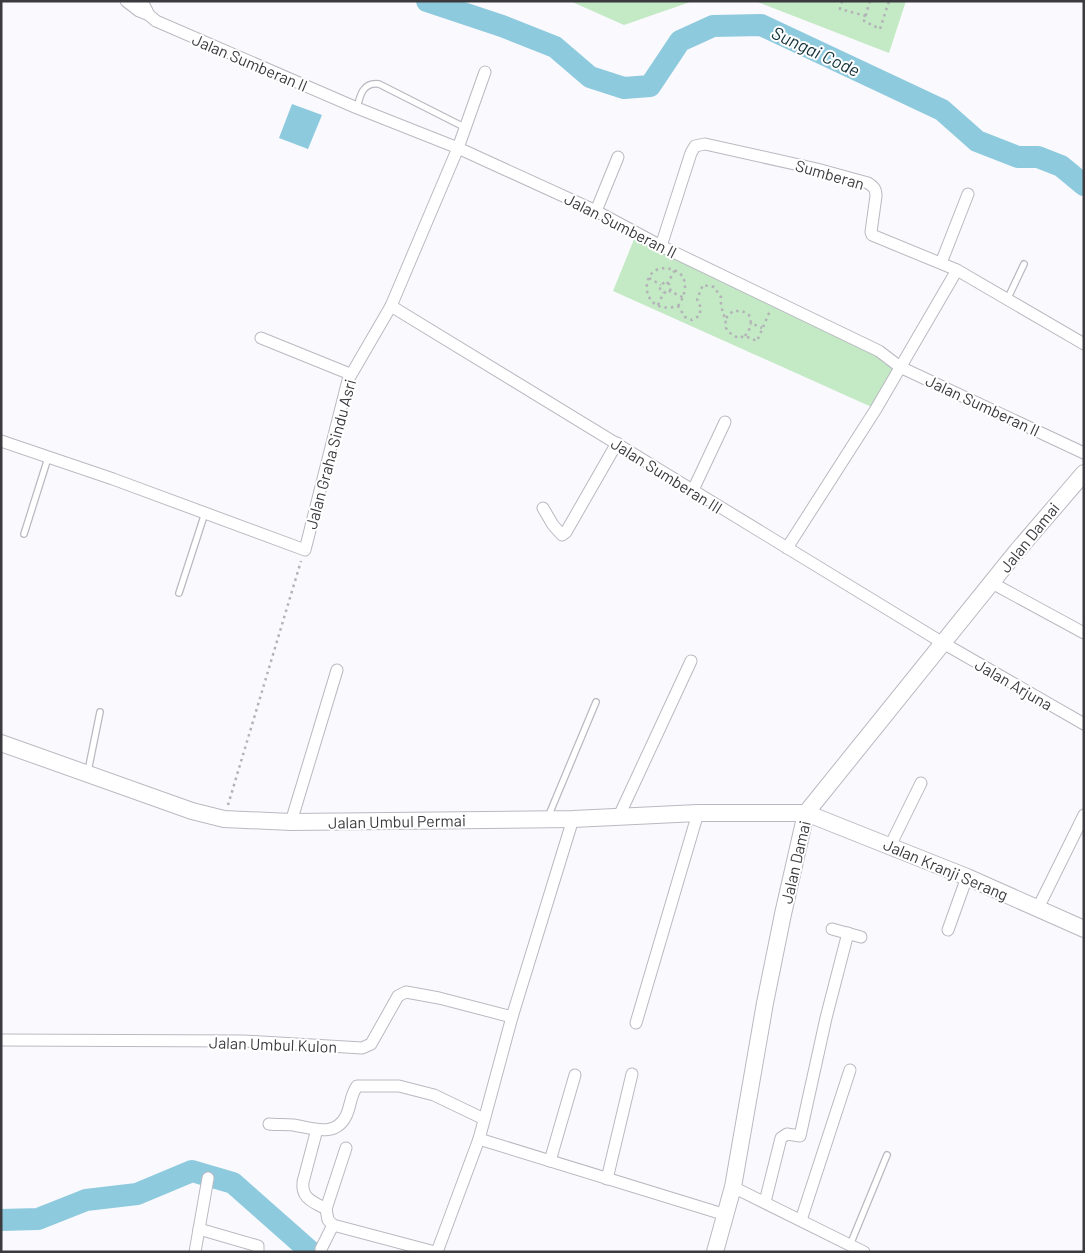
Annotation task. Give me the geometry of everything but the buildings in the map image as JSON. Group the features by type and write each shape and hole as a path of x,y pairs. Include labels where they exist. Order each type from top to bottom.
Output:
{"main road":[{"name":"Jalan Damai","path":"715,1252 733,1187 783,914 806,813 1051,510 1084,473"},
{"name":"Jalan Umbul Permai","path":"1,743 192,811 224,819 292,822 573,819 698,812 806,813"},
{"name":"Jalan Kranji Serang","path":"806,813 967,878 1084,929"}],"street":[{"name":"Jalan Sumberan II","path":"126,1 139,11 150,15"},
{"name":"Jalan Sumberan II","path":"142,1 156,21 357,108 458,148 596,211 662,246 879,351 900,367 1084,453"},
{"name":"Jalan Graha Sindu Asri","path":"1,441 113,479 305,550 345,386 350,374 391,306 458,148 485,72"},
{"name":"Sumberan","path":"662,246 692,153 696,146 705,144 818,169 868,183 874,187 876,191 872,235 957,270 1084,344"},
{"path":"596,211 618,157"},
{"path":"941,263 968,194"},
{"path":"787,548 900,367 957,270"},
{"name":"Jalan Sumberan III","path":"391,306 943,643"},
{"path":"261,338 350,374"},
{"path":"693,490 725,422"},
{"path":"543,508 558,532 562,534 566,532 617,443"},
{"path":"992,583 1084,633"},
{"name":"Jalan Arjuna","path":"943,643 1084,724"},
{"path":"619,816 691,661"},
{"path":"292,822 337,670"},
{"path":"890,846 921,783"},
{"path":"636,1023 698,812"},
{"path":"1038,908 1084,815"},
{"path":"346,1148 326,1209 328,1220 333,1225 436,1252 479,1139 512,1017 573,819"},
{"path":"948,930 967,878"},
{"path":"832,929 861,937"},
{"path":"765,1202 781,1138 787,1134 800,1136 826,1018 848,934"},
{"name":"Jalan Umbul Kulon","path":"1,1040 244,1041 362,1048 371,1044 398,996 406,992 439,998 512,1017"},
{"path":"801,1220 850,1070"},
{"path":"607,1179 632,1074"},
{"path":"550,1161 575,1075"},
{"path":"269,1124 330,1130 339,1126 346,1116 352,1093 357,1086 399,1086 434,1095 484,1119"},
{"path":"315,1130 316,1133 302,1189 307,1198 326,1209"},
{"path":"479,1139 726,1215"},
{"path":"195,1252 208,1178"},
{"path":"733,1187 864,1252"},
{"path":"321,1252 321,1248 333,1225"},
{"path":"199,1229 258,1246 258,1252"}],"lane":[{"path":"357,108 364,88 370,84 379,84 464,127"},
{"path":"1007,300 1024,264"},
{"path":"24,534 48,458"},
{"path":"179,594 205,513"},
{"path":"547,819 596,702"},
{"path":"87,773 100,712"},
{"path":"850,1245 887,1155"}],"path":[{"path":"842,1 840,9 866,16"},
{"path":"870,1 864,22 880,29 889,1"},
{"path":"663,268 675,270 683,277 686,286 684,298 678,306 669,308 658,305 649,298 646,289 649,278 654,271 663,268"},
{"path":"667,284 675,270"},
{"path":"649,278 661,285"},
{"path":"661,285 665,282 671,288 670,291"},
{"path":"661,285 660,289 664,292 667,294 670,291"},
{"path":"678,306 685,317 692,320 699,316 701,308 697,298 703,285 714,287 721,297 720,307 726,318 726,328 738,338 746,336 757,341 775,301"},
{"path":"670,291 684,298"},
{"path":"658,305 664,292"},
{"path":"726,318 733,311 742,311 749,315 751,323 750,330 746,336"},
{"path":"751,323 762,328"},
{"path":"224,819 305,550"}],"green space":[{"path":"570,1 693,1 624,25"},
{"path":"755,1 906,1 889,53"},
{"path":"637,232 900,367 876,409 613,291"}],"water":[{"path":"292,104 322,115 308,149 279,138"}],"waterway":[{"name":"Sungai Code","path":"427,1 502,26 555,47 590,77 624,88 650,86 680,41 713,26 761,25 942,110 977,141 1018,157 1038,157 1061,166 1084,185"},
{"path":"1,1220 38,1219 86,1200 137,1194 192,1171 233,1183 311,1252"}]}
